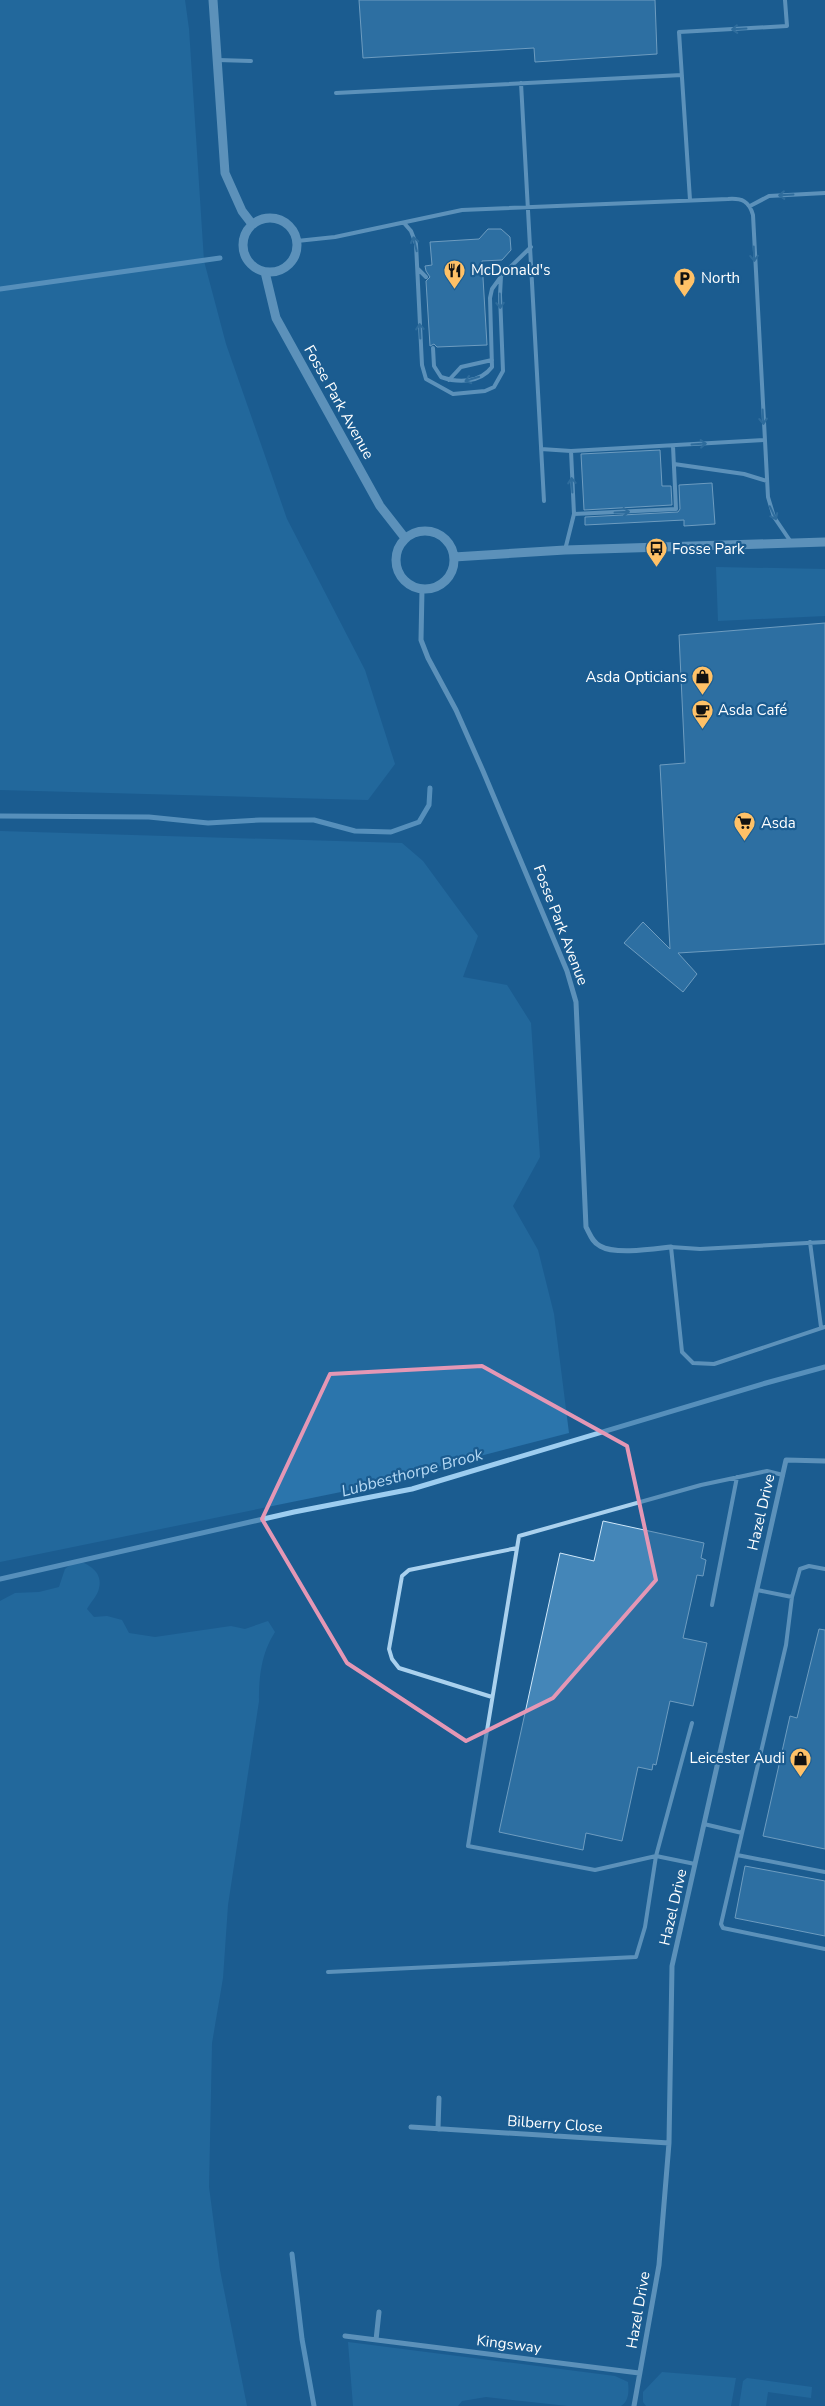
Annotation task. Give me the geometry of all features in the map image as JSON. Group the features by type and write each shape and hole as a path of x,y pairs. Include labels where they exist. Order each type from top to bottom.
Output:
{"street":[{"path":"213,0 224,173 242,211 252,224"},
{"path":"276,218 290,226 296,241 294,258 282,269 265,272 257,269 245,256 243,239 252,224 259,220 276,218"},
{"name":"Fosse Park Avenue","path":"265,272 276,318 380,506 406,538"},
{"path":"431,531 447,540 454,556 451,573 446,580 439,585 422,589 405,581 396,564 396,555 406,538 413,533 431,531"},
{"path":"454,556 565,550 825,542"},
{"name":"Fosse Park Avenue","path":"422,589 421,640 428,658 456,710 483,771 567,971 576,1002 586,1227 592,1239 600,1246 610,1249 671,1247"},
{"name":"Hazel Drive","path":"634,2406 659,2265 669,2144 672,1966 786,1460 825,1461"},
{"path":"438,2129 440,2098"},
{"name":"Bilberry Close","path":"411,2127 669,2144"},
{"path":"376,2340 379,2312"},
{"name":"Kingsway","path":"345,2336 639,2373"}],"lane":[{"path":"690,200 679,32 787,26 785,0"},
{"path":"216,60 251,61"},
{"path":"336,94 682,75"},
{"path":"521,83 544,501"},
{"path":"750,206 769,196 825,193"},
{"path":"296,241 335,237 462,210 529,209 739,198 750,206 753,214 764,440 770,509 791,542"},
{"path":"404,223 411,231 416,244 422,365 426,379 453,394 486,391 494,387 500,380 503,371 500,295 502,276"},
{"path":"433,348 434,366 441,378 460,383 486,374 492,367 490,298 492,289 502,276 531,247"},
{"path":"418,269 426,276"},
{"path":"449,380 461,367 492,360"},
{"path":"541,449 571,451 764,440"},
{"path":"574,514 676,509 673,446"},
{"path":"565,550 574,514 571,451"},
{"path":"674,464 744,474 767,481"},
{"path":"810,1242 823,1327 714,1364 693,1363 682,1352 671,1247 700,1249 810,1242 825,1242"},
{"path":"695,1864 656,1856 595,1870 468,1846 518,1536 701,1485 767,1470 782,1474"},
{"path":"712,1605 736,1477"},
{"path":"492,1697 399,1668 392,1660 389,1649 402,1576 409,1570 517,1548"},
{"path":"825,1569 810,1566 800,1569 792,1597 786,1645 721,1924 723,1928 825,1949"},
{"path":"757,1590 792,1597"},
{"path":"328,1972 636,1957 645,1927 656,1856 692,1723"},
{"path":"704,1824 742,1833"},
{"path":"737,1855 825,1872"}],"highlighted area":[{"path":"482,1366 627,1446 656,1580 553,1698 466,1741 347,1663 262,1519 330,1374"}],"shaded area":[{"path":"0,0 185,0 189,29 204,261 226,344 287,519 365,670 395,764 368,800 0,790"},
{"path":"716,567 825,569 825,616 718,621"},
{"path":"0,831 402,843 423,861 478,936 463,977 507,985 531,1023 540,1157 513,1206 538,1250 554,1314 569,1433 341,1492 0,1562"},
{"path":"76,1560 90,1566 99,1577 98,1591 87,1609 94,1617 107,1616 122,1620 129,1633 155,1637 231,1626 245,1629 268,1621 275,1632 270,1640 260,1674 259,1701 228,1905 223,1978 212,2043 209,2187 220,2270 247,2406 0,2406 0,1601 15,1593 39,1592 59,1587 65,1569"},
{"path":"348,2342 615,2376 628,2382 628,2396 621,2406 568,2406 486,2397 462,2401 458,2406 353,2406"},
{"path":"662,2372 736,2378 731,2406 646,2406 643,2402 643,2392"},
{"path":"747,2378 812,2387 811,2398 768,2392 766,2406 739,2406 743,2381"}],"building":[{"path":"359,0 655,0 657,54 535,62 534,48 363,58"},
{"name":"McDonald's","path":"488,229 501,229 510,237 511,250 502,260 482,261 487,345 437,347 434,344 430,346 426,281 430,277 425,266 432,265 430,242 479,239"},
{"path":"660,450 662,486 671,486 672,505 584,510 581,454"},
{"path":"712,483 715,524 684,526 684,520 585,525 585,517 678,512 680,509 679,485"},
{"name":"Asda","path":"825,623 825,944 678,953 697,974 683,992 624,943 643,922 670,949 660,765 685,763 679,635"},
{"path":"603,1521 704,1543 701,1558 706,1560 703,1576 697,1575 683,1638 707,1643 693,1706 670,1701 656,1765 653,1764 652,1770 638,1767 622,1841 586,1833 583,1850 499,1832 560,1553 594,1561"},
{"name":"Leicester Audi","path":"819,1629 825,1630 825,1849 763,1836 790,1716 797,1718"},
{"path":"745,1866 825,1881 825,1936 735,1918"}],"waterway":[{"path":"0,289 220,258"},
{"path":"0,816 149,817 208,823 260,820 314,820 355,831 391,832 419,822 429,805 430,788"},
{"name":"Lubbesthorpe Brook","path":"0,1579 294,1512 412,1489 825,1367"},
{"path":"292,2254 302,2339 314,2406"}],"place":[{"name":"McDonald's","path":"455,289"},
{"name":"North","path":"685,297"},
{"name":"Fosse Park","path":"656,568"},
{"name":"Asda Opticians","path":"703,696"},
{"name":"Asda Café","path":"702,729"},
{"name":"Asda","path":"745,842"},
{"name":"Leicester Audi","path":"801,1777"}]}
